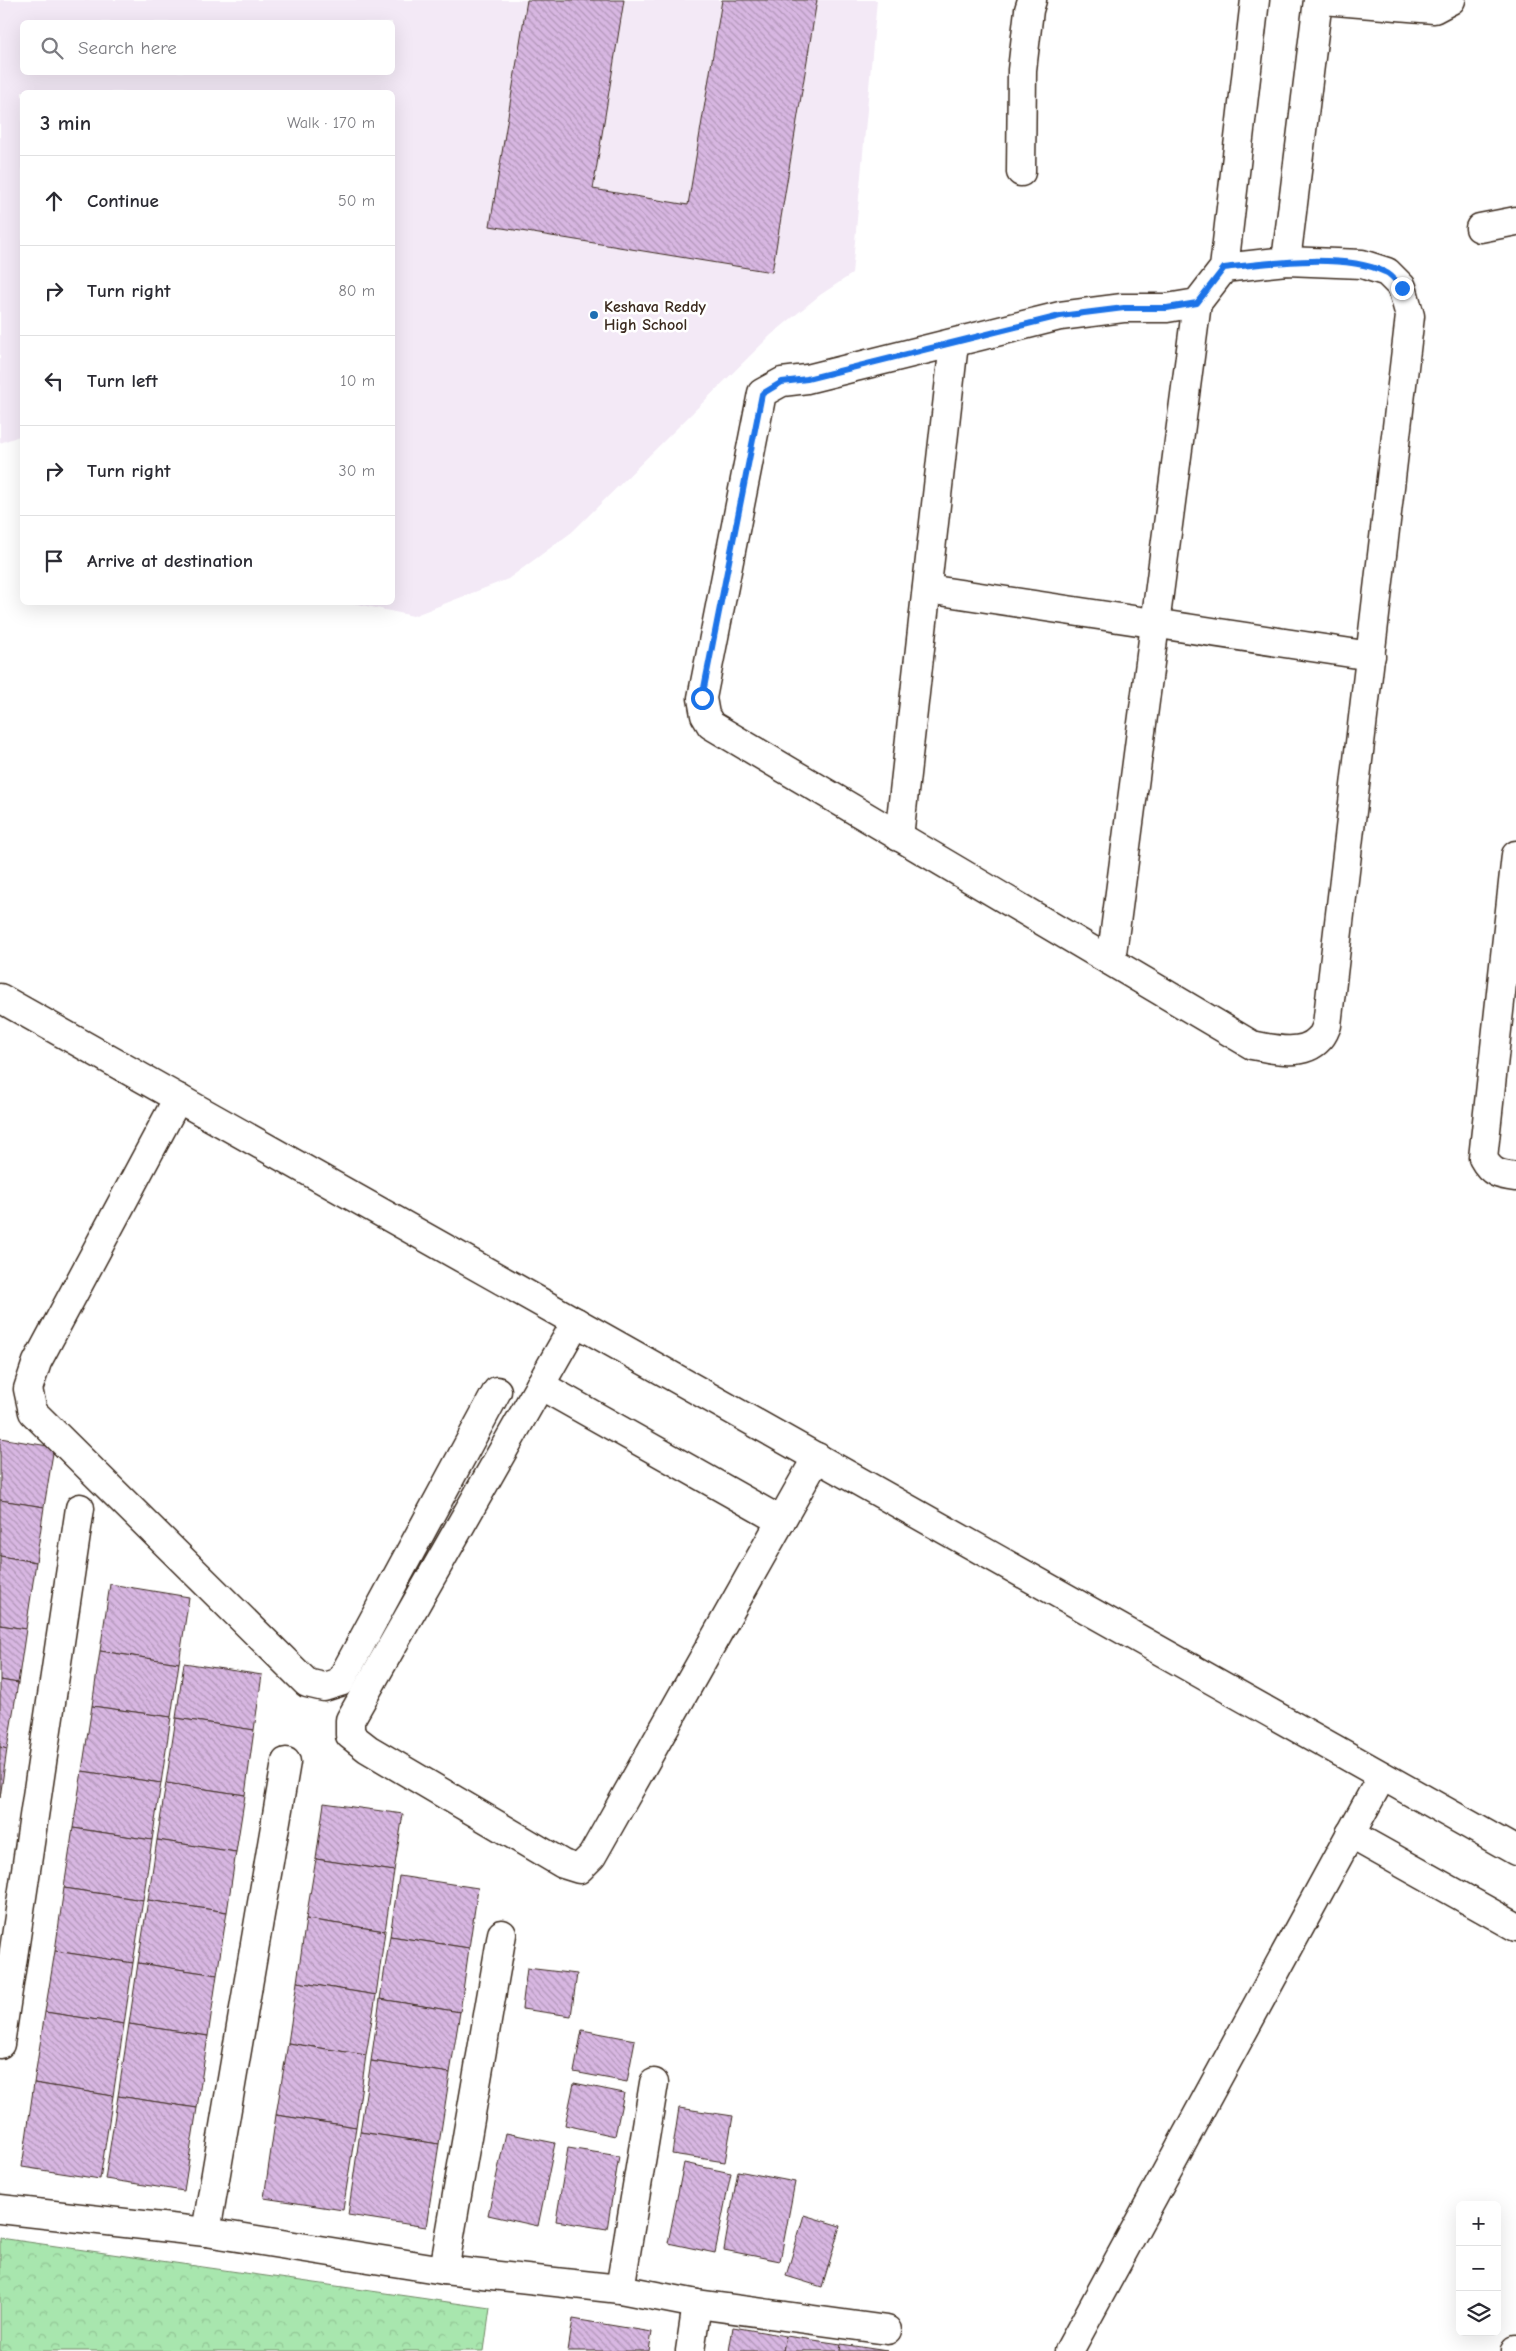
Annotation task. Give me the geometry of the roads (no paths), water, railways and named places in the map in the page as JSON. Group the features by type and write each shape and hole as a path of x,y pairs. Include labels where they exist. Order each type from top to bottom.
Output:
{"street":[{"path":"1021,172 1022,70 1029,10 1032,0"},
{"path":"1111,962 1197,303 1224,268 1256,0"},
{"path":"1286,261 1318,0"},
{"path":"1323,0 1434,9 1451,0"},
{"path":"1480,228 1516,221"},
{"path":"1197,303 1167,308 1124,308 1060,316 807,379 782,382 762,394 702,698 705,715 711,725 1252,1045 1274,1050 1301,1049 1319,1040 1327,1026 1410,316 1402,288 1387,272 1362,264 1286,261 1224,268"},
{"path":"899,837 954,343"},
{"path":"927,589 1154,625 1371,656"},
{"path":"1516,855 1482,1158 1489,1169 1503,1176 1516,1177"},
{"path":"0,998 1516,1851"},
{"path":"178,1098 37,1362 28,1390 33,1412 307,1683 324,1687 340,1682 498,1391"},
{"path":"576,1322 350,1720 350,1735 368,1749 563,1864 579,1869 592,1856 817,1457"},
{"path":"540,1385 782,1521"},
{"path":"0,2044 80,1508"},
{"path":"206,2232 286,1762"},
{"path":"1069,2351 1382,1776"},
{"path":"1350,1834 1516,1927"},
{"path":"444,2270 502,1934"},
{"path":"620,2289 654,2084"},
{"path":"0,2209 206,2232 444,2270 620,2289 697,2304 887,2330"},
{"path":"690,2351 697,2304"}],"place":[{"name":"Keshava Reddy High School","path":"594,315"}]}
